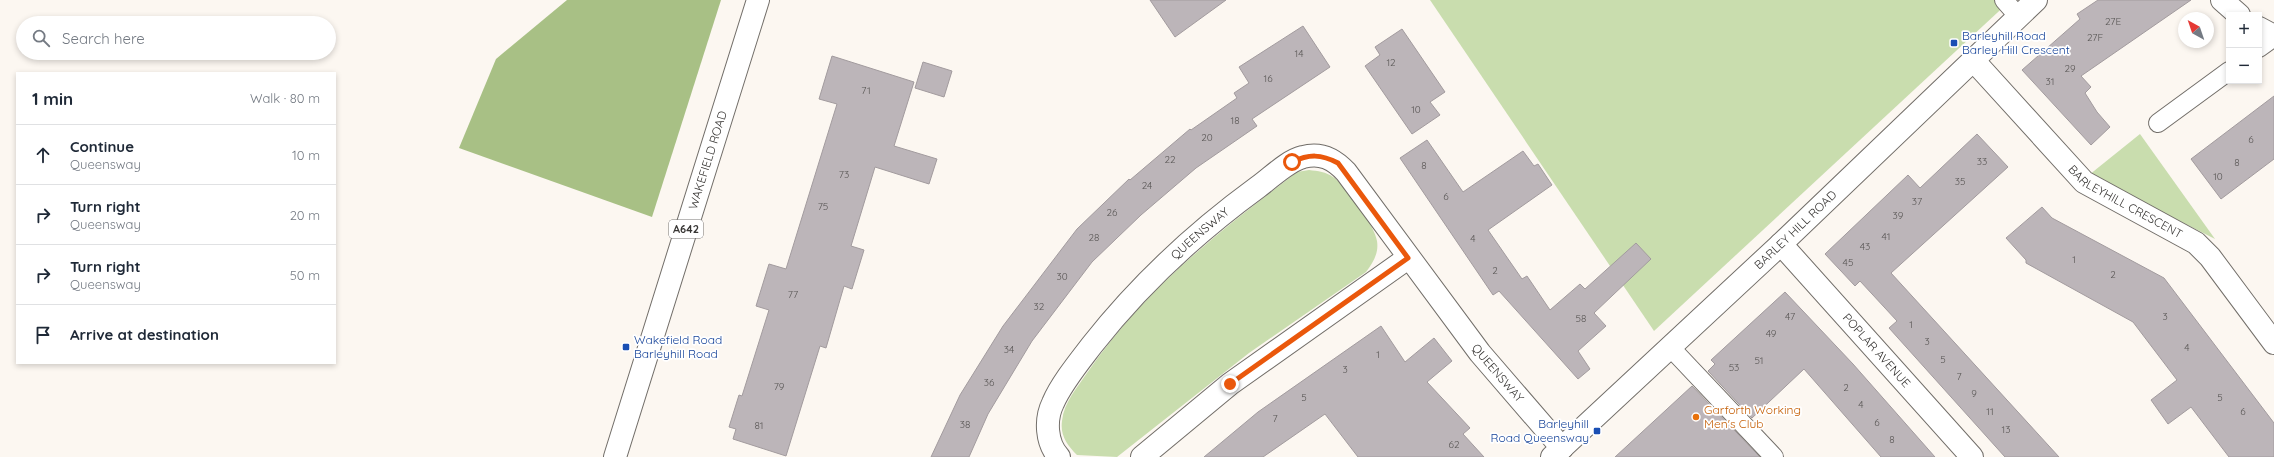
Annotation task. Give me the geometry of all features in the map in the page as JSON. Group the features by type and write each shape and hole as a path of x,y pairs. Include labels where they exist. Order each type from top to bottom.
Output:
{"street":[{"name":"WAKEFIELD ROAD","path":"615,457 758,0"},
{"name":"BARLEY HILL ROAD","path":"1562,454 2036,0"},
{"path":"2222,0 2236,12"},
{"path":"2262,30 2274,37"},
{"name":"BARLEYHILL CRESCENT","path":"1974,61 2084,182 2196,243 2210,257 2274,343"},
{"name":"QUEENSWAY","path":"1059,457 1049,437 1048,420 1053,402 1115,315 1152,276 1191,239 1292,162 1303,157 1315,155 1327,157 1338,163 1480,353 1562,454"},
{"name":"POPLAR AVENUE","path":"1781,244 1972,457"},
{"path":"1142,457 1230,384 1408,258"}],"lane":[{"path":"2004,0 2018,16"},
{"path":"2262,46 2274,37"},
{"path":"2158,123 2226,72"},
{"path":"1671,348 1774,457"}],"green space":[{"path":"567,0 721,0 652,217 459,148 496,59"},
{"path":"1430,0 2011,0 1654,331"},
{"path":"2140,134 2215,239 2089,175"},
{"path":"1309,170 1328,174 1339,181 1366,216 1375,234 1377,250 1373,261 1366,272 1249,353 1117,457 1077,455 1067,444 1063,435 1062,421 1065,408 1087,373 1133,314 1158,288 1211,240 1297,172"}],"building":[{"path":"1150,0 1226,0 1175,37"},
{"path":"2098,0 2191,0 2081,76 2091,87 2085,93 2097,112 2110,127 2091,145 2022,70 2080,19 2077,14"},
{"path":"1303,26 1330,67 1252,119 1257,126 1196,168 1141,215 1092,262 1032,341 988,414 969,457 931,457 960,395 1003,326 1077,229 1129,179 1130,180 1190,129 1191,130 1237,98 1234,93 1249,83 1239,67"},
{"path":"1402,29 1445,92 1430,102 1440,115 1412,134 1365,66 1380,55 1375,47"},
{"path":"832,56 914,82 894,146 937,159 929,184 875,167 851,246 864,250 852,289 844,286 826,348 820,346 786,456 733,439 736,429 729,427 739,395 742,396 769,310 756,306 769,264 786,269 837,104 819,99"},
{"path":"923,62 952,71 944,97 915,88"},
{"path":"2274,96 2274,159 2221,199 2191,159"},
{"path":"1977,134 2008,167 1891,273 2059,457 2005,457 1889,328 1897,321 1860,281 1855,286 1825,254 1908,175 1920,188"},
{"path":"1427,140 1463,192 1523,151 1534,166 1538,164 1552,185 1488,230 1522,279 1527,276 1550,310 1580,284 1585,289 1636,243 1651,259 1594,313 1606,326 1578,351 1590,369 1578,379 1499,291 1493,295 1400,158"},
{"path":"2042,207 2052,218 2164,278 2274,423 2274,457 2229,457 2191,407 2168,424 2151,400 2177,380 2133,322 2026,263 2026,260 2006,238"},
{"path":"1785,292 1853,364 1935,457 1881,457 1804,369 1752,418 1708,371 1715,364 1711,360"},
{"path":"1381,326 1405,362 1434,338 1452,361 1427,382 1470,428 1463,434 1484,457 1358,457 1325,414 1263,457 1204,457 1258,412"},
{"name":"Garforth Working Men's Club","path":"1692,386 1760,457 1615,457"}],"place":[{"name":"Barleyhill Road Barley Hill Crescent","path":"1954,43"},
{"name":"Wakefield Road Barleyhill Road","path":"626,347"},
{"name":"Garforth Working Men's Club","path":"1696,417"},
{"name":"Barleyhill Road Queensway","path":"1597,431"}],"route":[{"path":"1230,384 1408,258 1338,163 1327,157 1315,155 1303,157 1292,162"}]}
